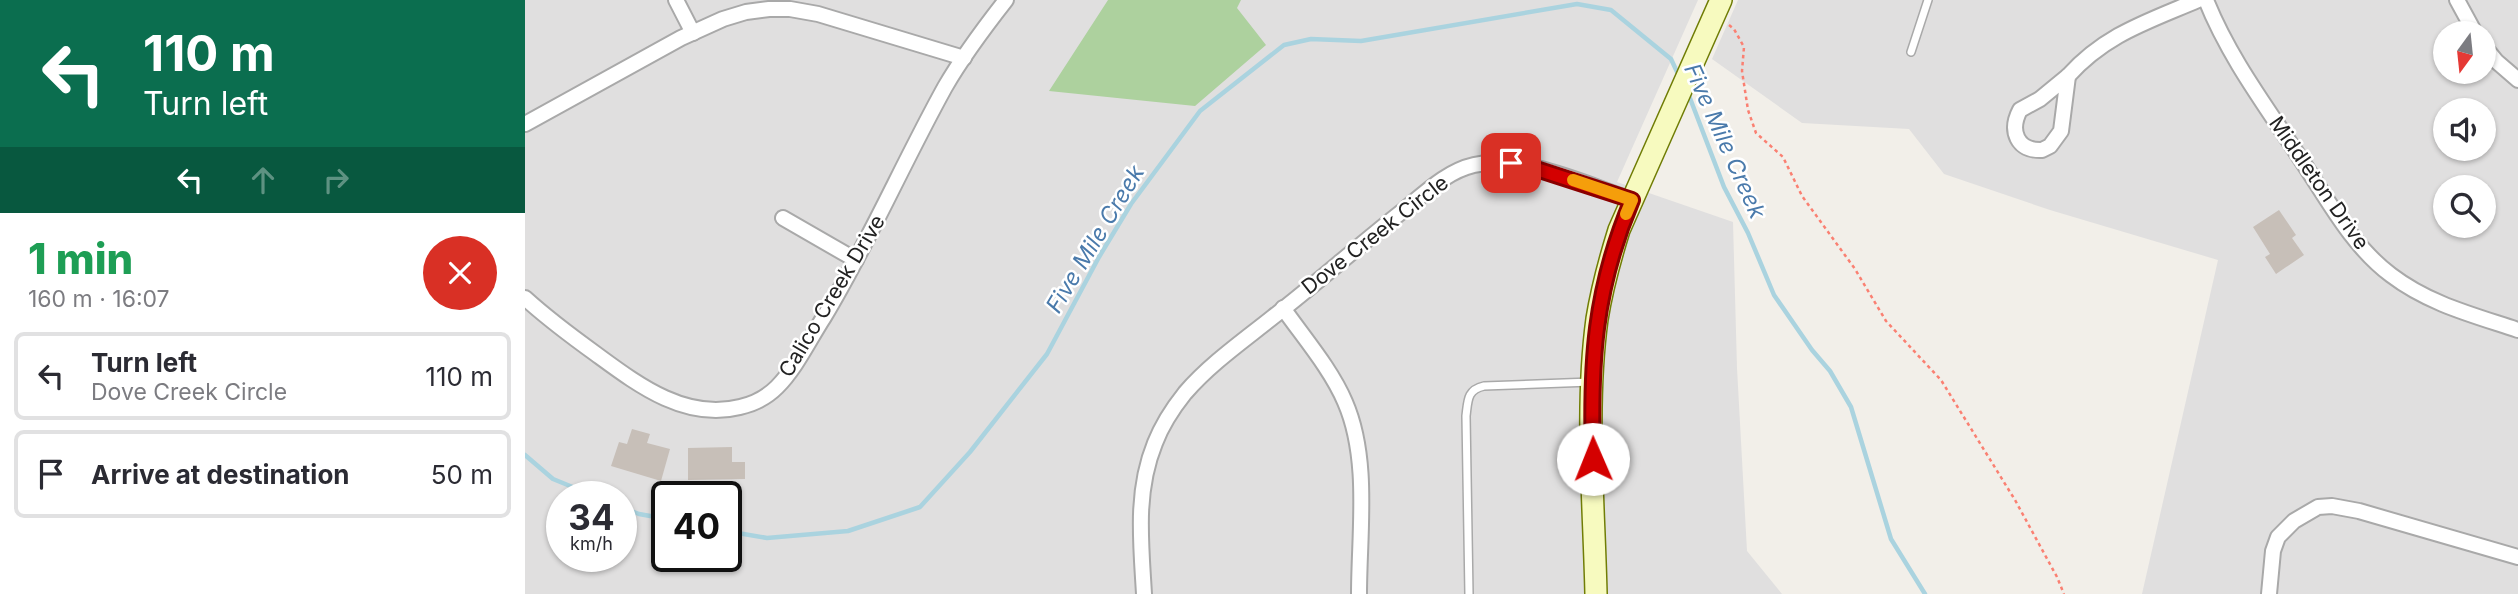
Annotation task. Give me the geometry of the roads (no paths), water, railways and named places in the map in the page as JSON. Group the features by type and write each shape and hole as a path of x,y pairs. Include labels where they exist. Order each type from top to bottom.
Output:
{"street":[{"path":"676,0 693,33"},
{"name":"Calico Creek Drive","path":"525,298 550,320 655,394 677,403 718,410 757,401 782,382 801,354 856,260 946,86 978,35 1006,0"},
{"path":"2068,76 2057,139 2042,150 2027,148 2019,143 2014,129 2020,110 2040,99 2098,47 2117,35 2198,0"},
{"name":"Middleton Drive","path":"2206,0 2214,21 2240,68 2363,248 2389,274 2432,300 2518,330"},
{"path":"2456,0 2468,21"},
{"path":"1596,594 1593,382 1597,317 1608,266 1632,200 1718,8"},
{"path":"525,124 693,33 746,12 790,9 818,14 964,58"},
{"path":"2496,62 2518,80"},
{"name":"Dove Creek Circle","path":"1144,594 1140,510 1147,466 1155,442 1185,393 1210,368 1283,308 1437,184 1453,173 1473,165 1493,162 1524,165 1632,200"},
{"path":"783,218 856,260"},
{"name":"Dove Creek Circle","path":"1283,308 1336,384 1346,403 1355,433 1360,467 1359,594"},
{"path":"2270,594 2273,551 2278,537 2294,521 2318,507 2332,506 2359,511 2518,557"}],"lane":[{"path":"1911,52 1928,0"},
{"path":"1469,594 1466,416 1470,393 1474,388 1484,386 1593,382"}],"waterway":[{"name":"Five Mile Creek","path":"742,534 767,538 848,531 920,507 970,452 1047,354 1131,204 1200,111 1284,45 1311,39 1361,41 1577,4 1611,10 1671,59 1679,76"},
{"name":"Five Mile Creek","path":"1688,93 1724,187 1748,233 1774,295 1830,371 1851,407 1891,539 1925,594"},
{"name":"Five Mile Creek","path":"525,455 558,481"},
{"name":"Five Mile Creek","path":"637,513 651,516"}]}
